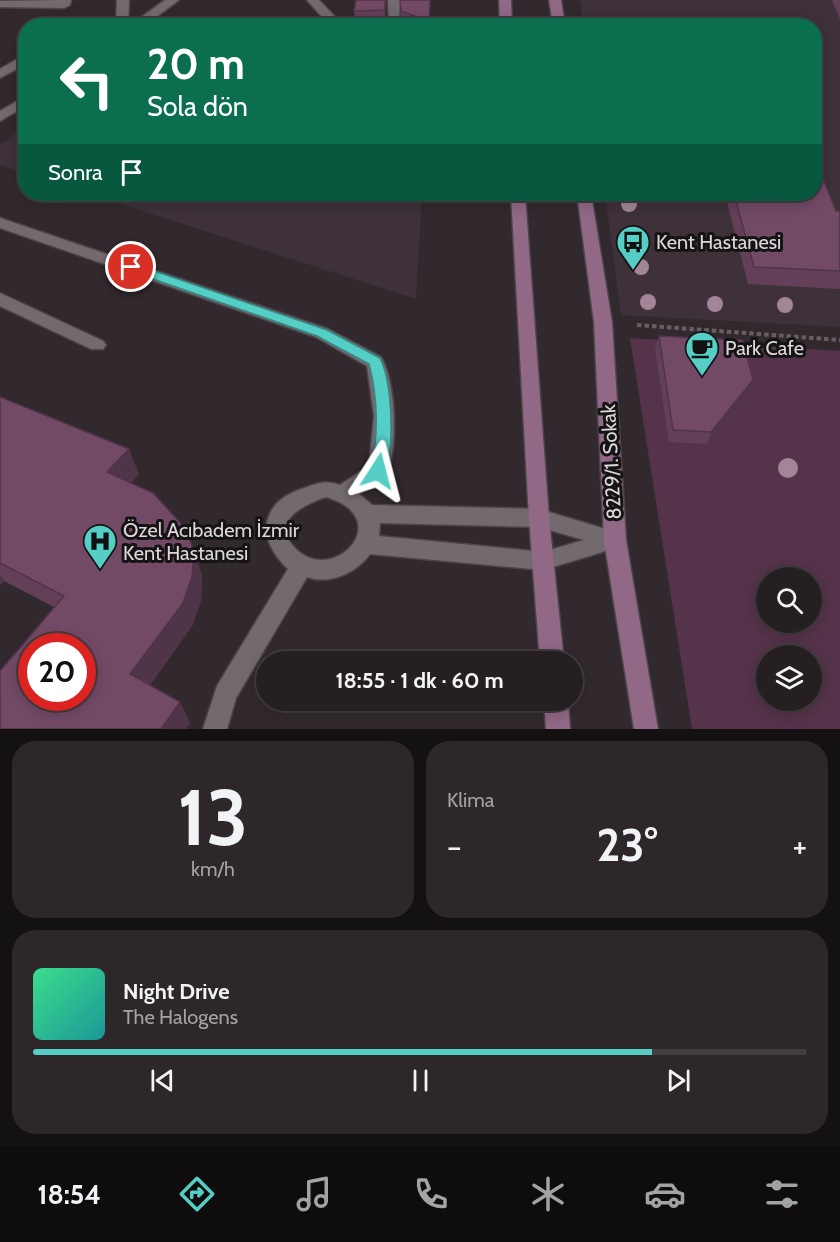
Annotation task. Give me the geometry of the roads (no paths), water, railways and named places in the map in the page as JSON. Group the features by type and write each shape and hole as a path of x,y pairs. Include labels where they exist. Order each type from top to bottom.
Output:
{"street":[{"path":"0,4 64,5 64,0"},
{"path":"122,18 123,0"},
{"path":"313,0 330,18"},
{"path":"393,18 394,0"},
{"path":"505,0 506,18"},
{"path":"555,0 558,18"},
{"path":"146,18 169,1"},
{"path":"0,56 18,57"},
{"path":"0,74 18,62"},
{"path":"0,117 18,105"},
{"path":"518,201 539,518 551,651"},
{"name":"8229/1. Sokak","path":"585,201 603,322 615,540 646,729"},
{"path":"0,223 322,333 375,362 381,381 383,451 378,471 344,493"},
{"path":"0,299 97,345"},
{"path":"326,489 344,493 357,501 367,514 370,529 366,544 354,558 338,567 319,570 301,567 286,557 277,544 275,528 281,513 292,501 309,492 326,489"},
{"path":"367,514 539,518 615,540"},
{"path":"366,544 543,561 615,540"},
{"path":"215,729 225,694 301,567"},
{"path":"557,711 558,729"}],"place":[{"name":"Kent Hastanesi","path":"633,271"},
{"name":"Park Cafe","path":"702,377"},
{"name":"Özel Acıbadem İzmir Kent Hastanesi","path":"100,570"}]}
